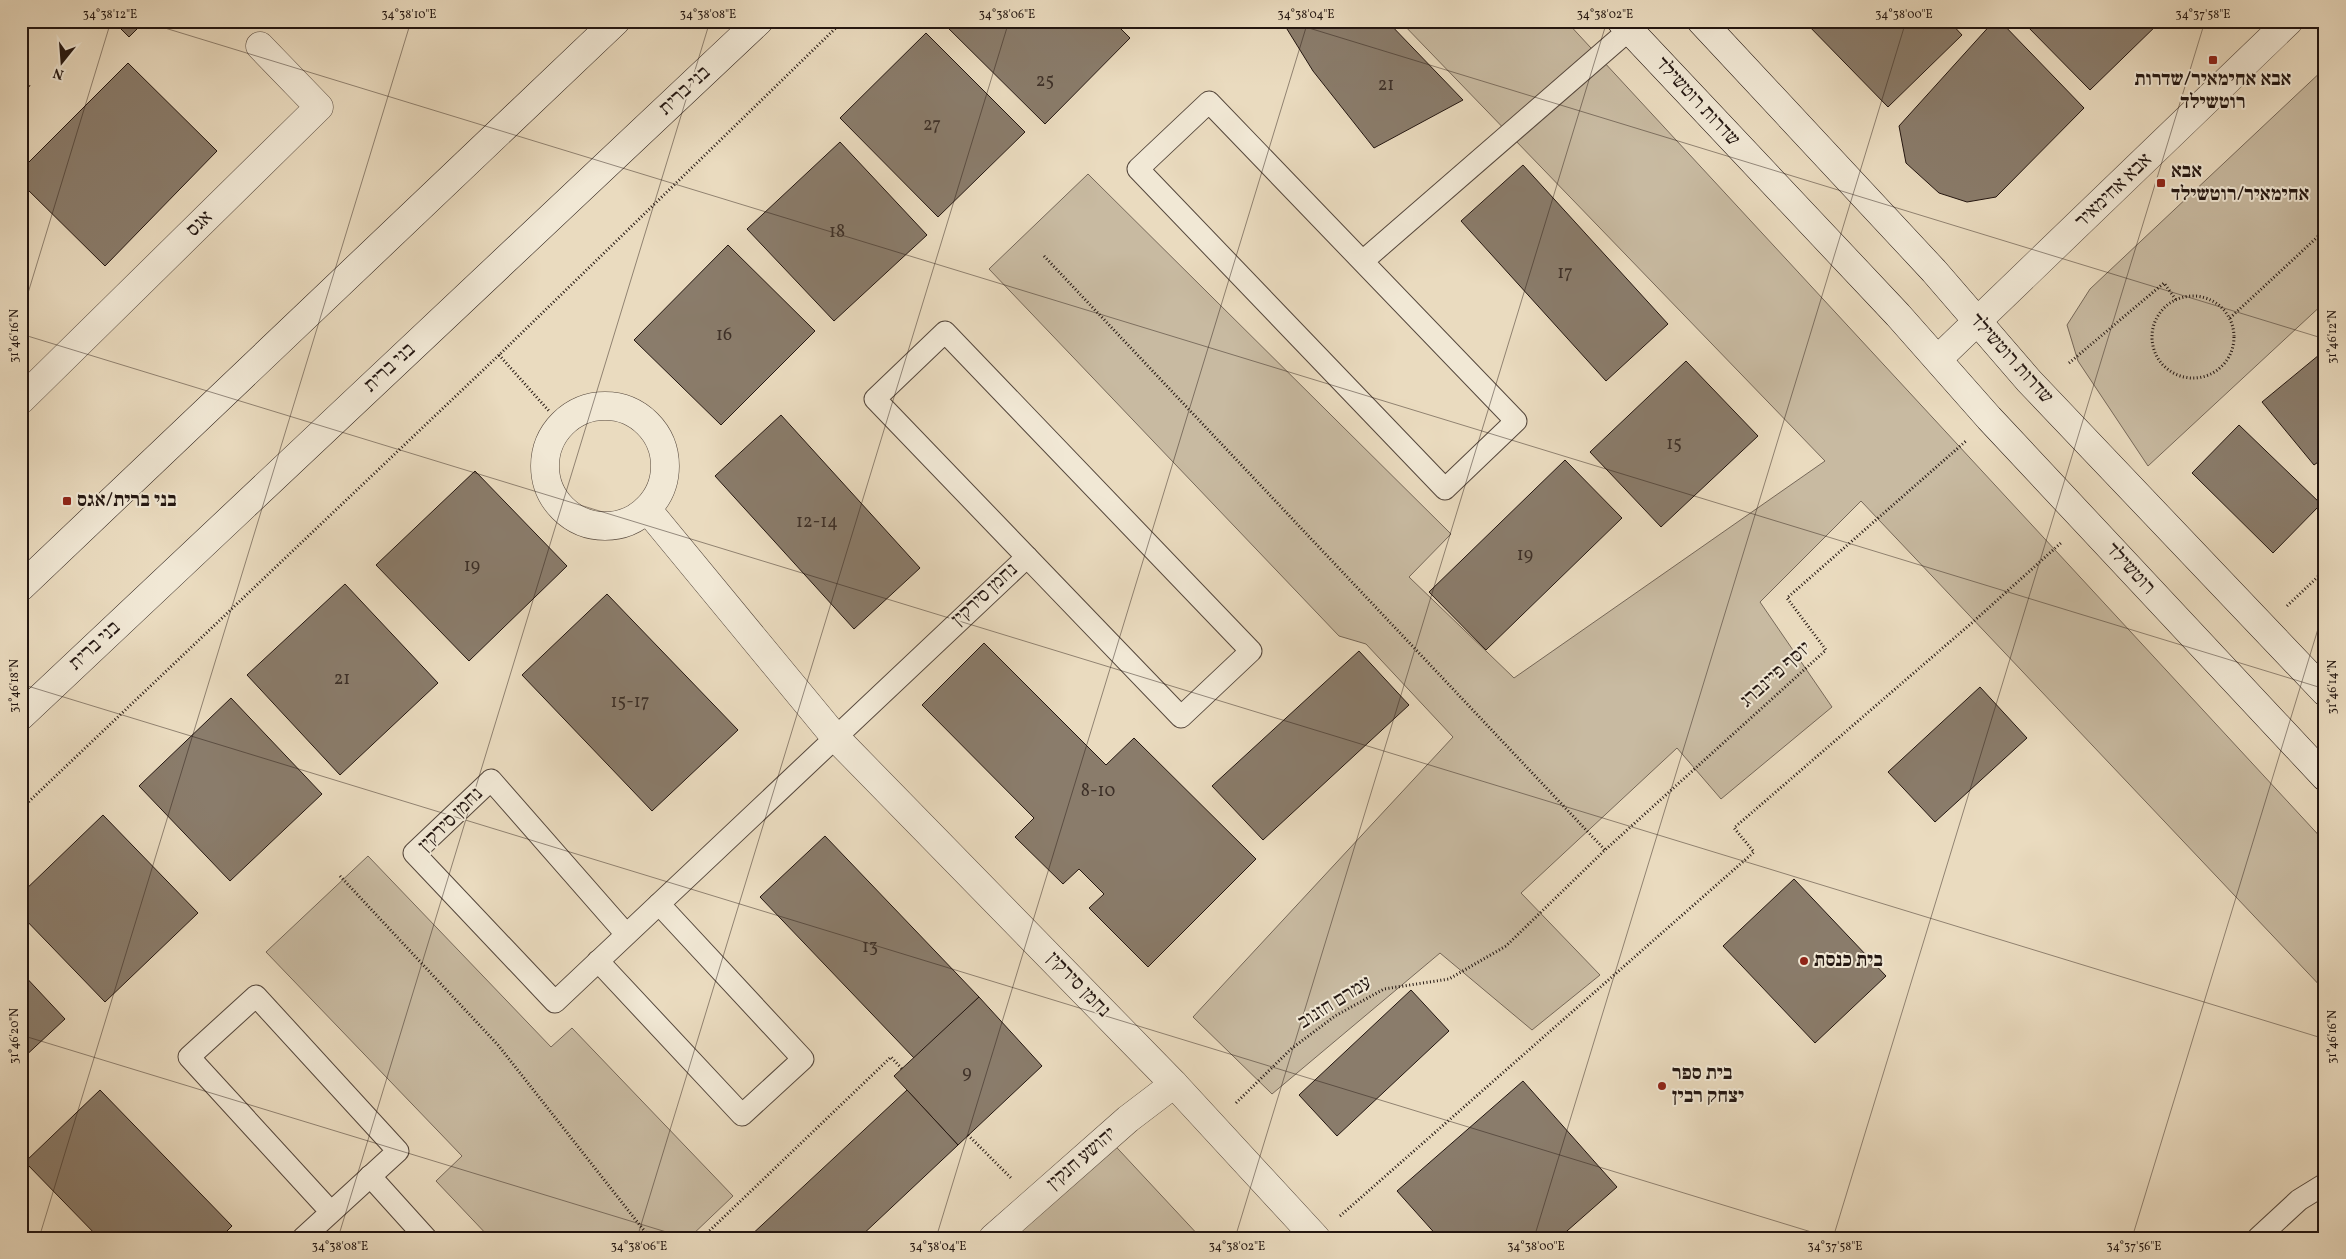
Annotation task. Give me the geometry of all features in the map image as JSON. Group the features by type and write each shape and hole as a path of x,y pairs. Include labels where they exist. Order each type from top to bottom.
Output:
{"street":[{"path":"21,587 616,21"},
{"name":"בני ברית","path":"21,716 759,21"},
{"name":"שדרות רוטשילד","path":"1701,21 1934,271 2029,381 2325,692"},
{"name":"אבא אחימאיר","path":"1938,359 2289,21"},
{"name":"שדרות רוטשילד","path":"1625,26 1938,359"},
{"name":"אגס","path":"21,400 319,107 260,46"},
{"name":"רוטשילד","path":"1938,359 1989,418 2325,777"},
{"path":"602,406 628,410 645,421 657,436 664,455 665,474 659,493 647,509 631,520 612,526 592,524 573,517 558,503 548,486 544,466 548,447 556,429 572,416 589,408 602,406"},
{"name":"נחמן סירקין","path":"647,509 835,737 1174,1084 1316,1238"},
{"name":"יהושע חנקין","path":"993,1238 1128,1119 1174,1084"}],"lane":[{"path":"1363,261 1625,26"},
{"path":"1209,102 1363,261 1516,421 1445,489 1138,169 1209,102"},
{"path":"945,332 1251,650 1181,717 1027,557 875,399 945,332"},
{"name":"נחמן סירקין","path":"626,934 491,780 414,853 555,1002 1027,557"},
{"path":"598,961 742,1115 803,1059 659,904"},
{"path":"303,1238 398,1151 256,996 189,1057 331,1212"},
{"path":"370,1176 426,1238"},
{"path":"2258,1238 2299,1200 2325,1184"}],"path":[{"path":"21,809 499,355 843,21"},
{"path":"21,79 30,88"},
{"path":"2230,318 2325,230"},
{"path":"1044,256 1605,850"},
{"path":"2069,363 2164,283 2176,300"},
{"path":"2192,296 2206,299 2220,306 2230,318 2234,332 2233,348 2226,362 2215,372 2201,378 2186,378 2170,371 2158,358 2153,342 2154,325 2162,310 2176,300 2192,296"},
{"path":"499,355 549,411"},
{"name":"יוסף פיינברג","path":"1605,850 1826,650 1787,598 1970,437"},
{"path":"1337,1218 1754,852 1734,828 1974,621 2064,540"},
{"path":"2287,606 2325,570"},
{"name":"עמרם חזנוב","path":"1236,1103 1290,1050 1335,1016 1384,989 1449,979 1506,946 1605,850"},
{"path":"340,876 498,1045 650,1238"},
{"path":"702,1238 890,1057 902,1069"},
{"path":"968,1135 1015,1181"}],"shaded area":[{"path":"1400,21 1566,21 2325,842 2325,991 1861,501 1760,602 1832,707 1721,799 1677,748 1521,893 1600,975 1532,1030 1440,953 1272,1094 1193,1017 1453,737 1366,644 1339,636 989,269 1088,174 1451,534 1409,577 1514,678 1825,461"},
{"path":"2325,68 2325,302 2148,466 2078,361 2067,325 2090,289"},
{"path":"368,856 551,1047 572,1028 733,1196 689,1238 490,1238 436,1181 462,1156 266,952"},
{"path":"1106,1136 1201,1238 998,1238"}],"building":[{"path":"113,21 145,21 129,37"},
{"path":"945,21 1113,21 1130,38 1045,124 943,23"},
{"path":"1282,21 1387,21 1463,100 1374,148 1313,71"},
{"path":"1804,21 1949,21 1962,35 1888,107"},
{"path":"1994,21 2000,21 2084,108 1996,197 1967,202 1939,193 1906,163 1899,126"},
{"path":"2028,21 2161,21 2090,90 2025,24"},
{"path":"926,33 1025,132 938,217 840,118"},
{"path":"128,63 217,151 105,266 21,183 21,170"},
{"path":"840,142 927,235 834,321 747,229"},
{"path":"1523,165 1668,324 1606,381 1461,221"},
{"path":"728,245 815,331 721,425 634,340"},
{"path":"2325,350 2325,457 2314,465 2262,402"},
{"path":"1686,361 1758,436 1661,527 1590,452"},
{"path":"781,415 920,568 854,629 715,476"},
{"path":"2239,425 2321,504 2273,553 2192,473"},
{"path":"1565,460 1622,518 1486,650 1429,592"},
{"path":"475,471 567,566 469,661 376,565"},
{"path":"345,584 438,683 340,775 247,675"},
{"path":"607,594 738,730 652,811 522,675"},
{"path":"984,643 1106,765 1134,738 1256,859 1148,967 1089,908 1104,894 1079,869 1063,884 1015,837 1034,818 922,705"},
{"path":"1359,651 1409,705 1263,840 1212,786"},
{"path":"1980,687 2027,738 1935,822 1888,772"},
{"path":"231,698 322,794 230,881 139,786"},
{"path":"103,815 198,913 105,1002 21,915 21,894"},
{"path":"825,836 979,997 915,1059 760,897"},
{"name":"בית כנסת","path":"1794,879 1886,976 1815,1043 1723,946"},
{"path":"21,972 65,1019 21,1060"},
{"path":"1411,990 1449,1031 1337,1136 1299,1095"},
{"path":"979,997 1042,1066 958,1145 894,1076"},
{"path":"1523,1081 1617,1187 1559,1238 1439,1238 1397,1191"},
{"path":"100,1090 232,1226 220,1238 99,1238 25,1162"},
{"path":"907,1090 958,1145 859,1238 748,1238"}],"place":[{"name":"אבא אחימאיר/שדרות רוטשילד","path":"2213,60"},
{"name":"אבא אחימאיר/רוטשילד","path":"2161,183"},
{"name":"בני ברית/אגס","path":"67,501"},
{"name":"בית כנסת","path":"1804,961"},
{"name":"בית ספר יצחק רבין","path":"1662,1086"}]}
